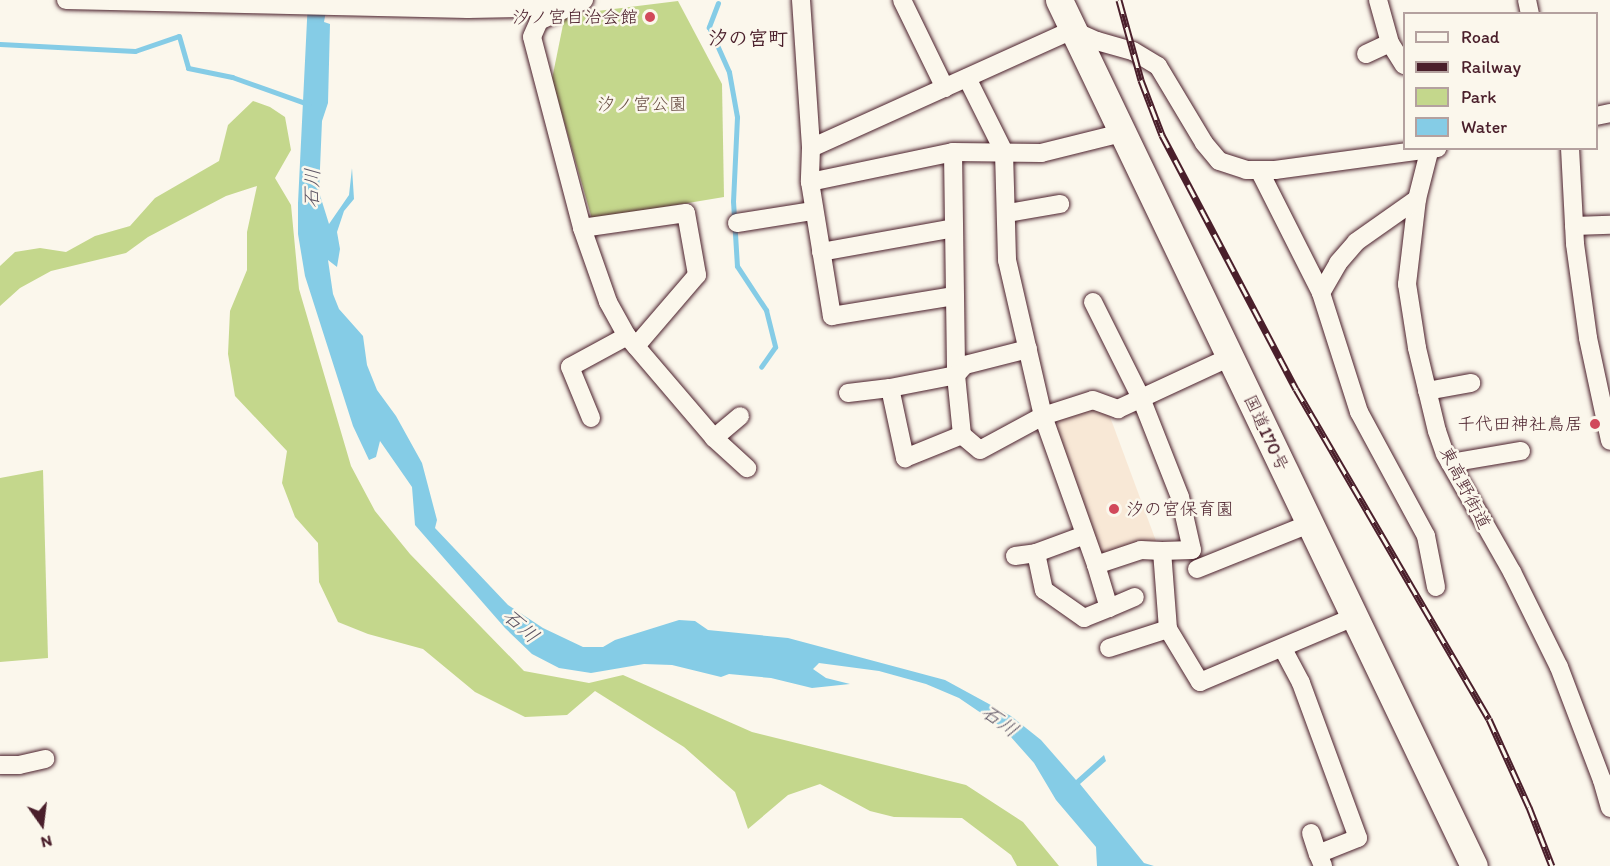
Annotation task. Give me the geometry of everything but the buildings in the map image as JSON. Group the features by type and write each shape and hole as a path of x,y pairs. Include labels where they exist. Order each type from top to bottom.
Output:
{"highway":[{"name":"国道170号","path":"1059,0 1474,866"}],"street":[{"path":"66,0 468,9 520,8 570,1"},
{"path":"801,0 811,148 810,182 813,212 832,315 954,296"},
{"path":"902,0 945,88"},
{"path":"570,1 539,21 532,37 582,228 608,302 632,341 714,438 747,468"},
{"path":"1385,1 1390,43 1403,63"},
{"path":"811,148 1072,30 1096,41 1133,51 1158,66 1204,143 1219,161 1246,170 1259,170 1424,150"},
{"path":"1366,54 1390,43"},
{"path":"967,78 1004,152 1008,213 1007,260 1043,416 1109,608"},
{"path":"810,182 953,152 1041,153 1121,133"},
{"name":"東高野街道","path":"1432,150 1417,199 1407,284 1410,312 1437,431 1450,463 1547,640 1602,780 1610,808"},
{"path":"1570,150 1574,226 1588,338 1610,441"},
{"path":"953,152 956,375 962,435 980,450 1043,416 1093,400 1118,409 1230,357"},
{"path":"1259,170 1321,293 1359,412 1426,536 1436,587"},
{"path":"1321,293 1338,263 1356,242 1417,199"},
{"path":"1008,213 1060,204"},
{"path":"737,223 813,212"},
{"path":"582,228 686,213 697,274 632,341 570,367 591,418"},
{"path":"1574,226 1610,225"},
{"path":"821,252 954,228"},
{"path":"1093,302 1142,398 1180,497 1192,550 1141,550 1096,565"},
{"path":"848,393 890,388 956,375 965,365 1028,350"},
{"path":"1427,391 1471,383"},
{"path":"890,388 905,458 962,435"},
{"path":"714,438 740,416"},
{"path":"1450,463 1521,452"},
{"path":"1197,569 1309,524"},
{"path":"1016,556 1036,553 1085,535"},
{"path":"1162,551 1168,629 1200,682 1283,649 1354,617"},
{"path":"1036,553 1044,590 1084,618 1135,597"},
{"path":"1109,648 1168,629"},
{"path":"1283,649 1301,683 1358,838 1320,860 1311,833"},
{"path":"0,765 18,765 45,759"}],"shaded area":[{"name":"汐の宮保育園","path":"1091,408 1109,414 1156,541 1114,555 1099,552 1055,431 1061,417"}],"green space":[{"name":"汐ノ宮公園","path":"678,1 722,84 724,197 592,219 552,79 565,15"},
{"path":"253,101 270,107 285,117 291,150 275,178 291,205 299,289 351,466 375,511 410,554 524,671 589,683 623,675 752,732 966,785 1023,822 1059,866 1017,866 1011,855 962,818 894,817 870,811 820,784 788,795 748,829 735,792 684,747 595,691 567,715 525,717 475,692 423,649 368,634 338,622 319,582 318,543 295,517 282,483 287,451 235,396 228,354 230,311 247,270 247,232 257,186 226,196 148,237 126,253 51,271 20,288 0,306 0,266 15,252 40,248 66,252 95,236 130,226 155,198 219,161 228,125"},
{"path":"43,470 48,658 0,662 0,478"}],"water":[{"name":"石川","path":"308,0 328,0 324,22 330,24 328,103 322,121 319,192 329,224 349,195 352,168 354,199 344,211 337,232 340,249 337,267 328,260 333,294 339,309 363,336 367,365 377,390 396,416 422,463 437,520 435,528 508,605 543,628 583,647 603,647 615,640 679,620 695,621 708,630 788,638 945,680 1011,716 1041,740 1076,780 1104,755 1106,761 1080,784 1144,863 1154,866 1097,866 1096,847 1056,800 1034,763 1003,728 959,698 926,684 879,671 819,663 813,669 826,678 850,684 812,688 771,678 729,674 721,677 672,665 644,664 591,673 559,668 532,654 505,628 415,525 412,487 380,441 376,457 369,460 353,426 305,276 298,234 298,203"}],"waterway":[{"path":"718,3 709,27 729,72 737,117 733,201 737,266 766,310 775,347 761,367"},
{"path":"0,44 135,51 179,36 188,68 232,77 308,104"}],"railway":[{"path":"1119,0 1141,80 1162,135 1296,389 1489,719 1529,807 1552,866"}],"place":[{"name":"汐ノ宮自治会館","path":"650,17"},
{"name":"千代田神社鳥居","path":"1595,424"},
{"name":"汐の宮保育園","path":"1114,509"}],"district":[{"name":"汐の宮町","path":"748,38"}]}
